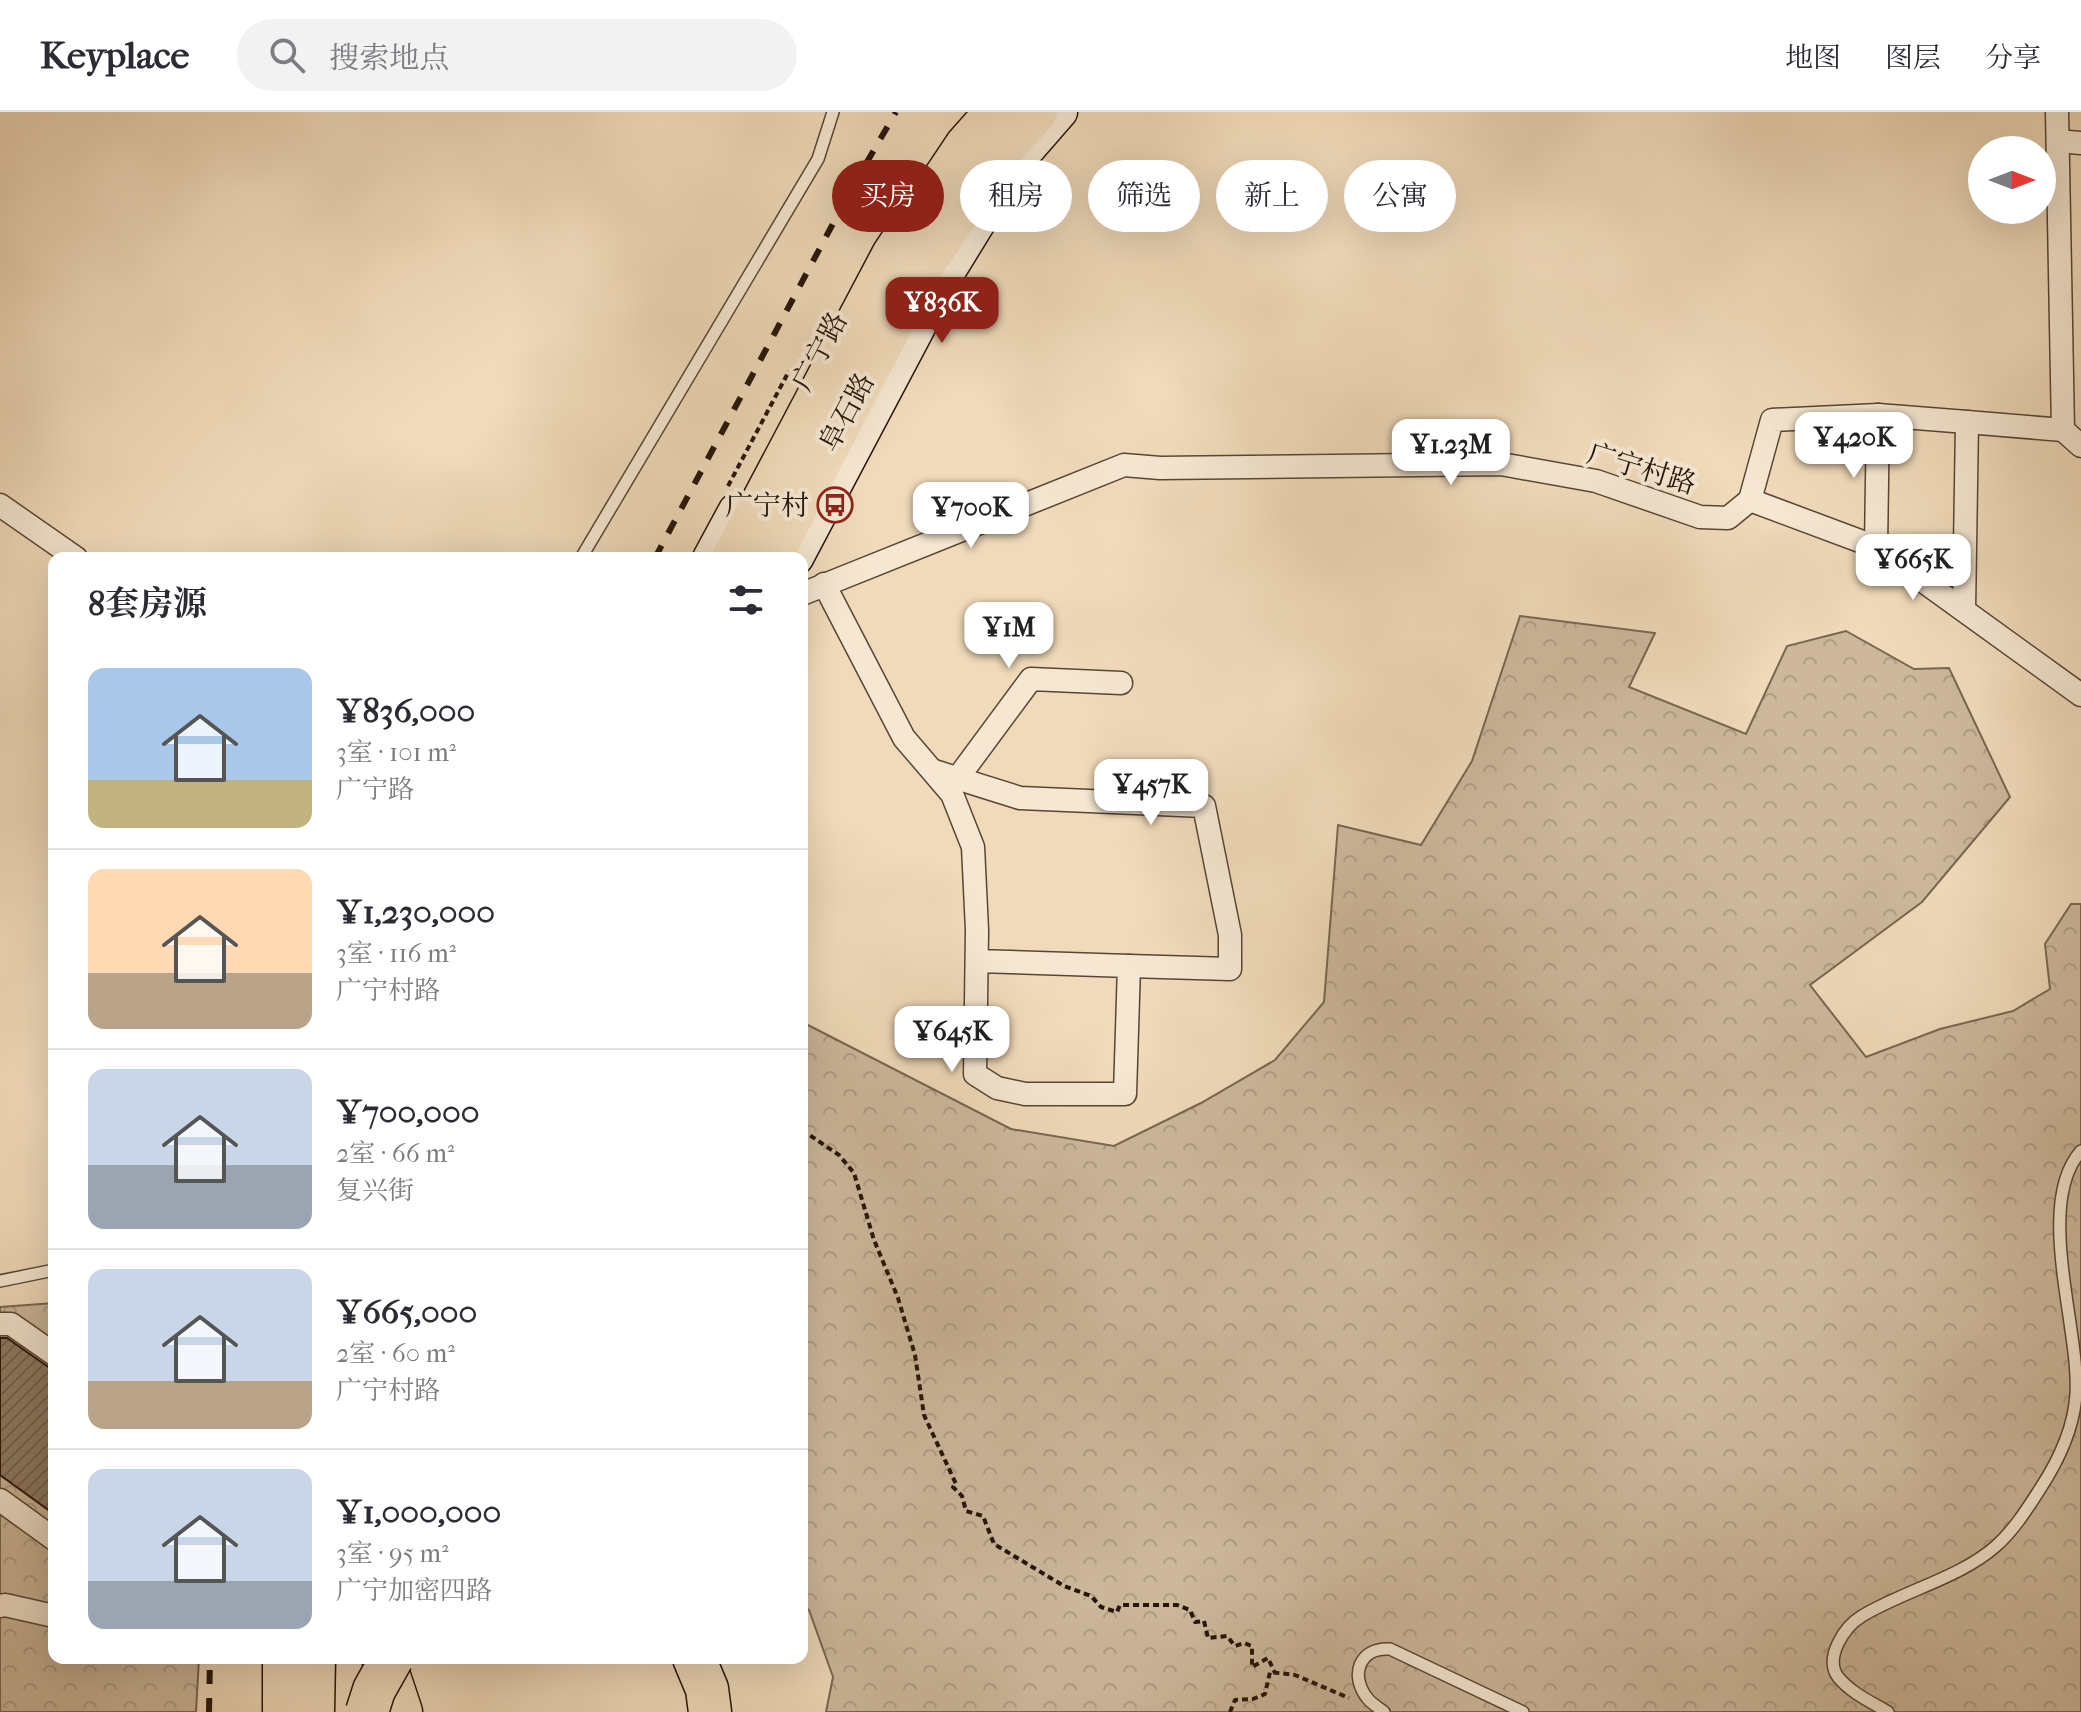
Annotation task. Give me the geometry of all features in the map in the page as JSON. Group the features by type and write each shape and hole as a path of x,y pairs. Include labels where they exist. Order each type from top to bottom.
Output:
{"highway":[{"name":"阜石路","path":"736,552 893,255 966,146 996,112"},
{"name":"阜石路","path":"773,552 920,270 995,157 1036,112"},
{"path":"284,1664 284,1712"},
{"path":"313,1712 314,1664"},
{"path":"385,1664 401,1712"},
{"path":"367,1712 374,1690 389,1664"},
{"path":"697,1664 707,1689 710,1712"}],"street":[{"name":"广宁路","path":"712,552 877,242 950,134 970,112"},
{"path":"800,552 945,278 1014,166 1061,112"},
{"path":"2057,112 2063,430"},
{"path":"2058,141 2081,143"},
{"path":"2081,446 2063,430 1878,415 1772,420 1750,500 1876,547 2081,695"},
{"path":"1876,547 1878,415"},
{"path":"1964,610 1967,422"},
{"name":"广宁村路","path":"824,584 1124,465 1160,468 1501,464 1596,481 1700,517 1728,518 1750,500"},
{"path":"0,505 67,552"},
{"path":"808,591 824,584 904,738 952,794 973,847 977,961 975,1074 997,1088 1025,1094 1125,1094 1129,966"},
{"path":"957,779 1031,679 1121,683"},
{"path":"933,770 1020,798 1204,806 1230,935 1230,969 977,961"},
{"path":"0,1324 11,1324 48,1350"},
{"path":"0,1500 48,1535"},
{"path":"0,1606 48,1615"},
{"path":"265,1664 265,1712"},
{"path":"328,1664 330,1712"}],"lane":[{"path":"585,552 818,159 833,112"},
{"path":"1888,1712 1856,1693 1837,1676 1832,1661 1841,1638 1859,1617 1969,1564 1995,1547 2020,1519 2059,1461 2076,1394 2071,1326 2060,1256 2061,1214 2066,1178 2081,1151"},
{"path":"0,1281 48,1271"},
{"path":"1384,1712 1369,1700 1359,1684 1358,1669 1366,1655 1378,1648 1390,1649 1523,1712"}],"path":[{"path":"722,498 789,371"},
{"path":"808,1134 839,1155 854,1173 915,1355 924,1415 956,1484 953,1487 956,1493 962,1496 966,1511 983,1516 994,1544 1064,1586 1091,1596 1101,1607 1117,1612 1120,1605 1177,1605 1190,1610 1195,1622 1204,1621 1208,1638 1227,1636 1235,1646 1244,1643 1252,1646 1252,1667 1268,1658 1275,1673"},
{"path":"1230,1712 1235,1700 1253,1699 1265,1694 1270,1672 1295,1675 1352,1700"}],"green space":[{"path":"1520,616 1655,633 1629,687 1746,734 1787,646 1846,631 1914,669 1949,668 2010,797 1922,902 1810,985 1866,1057 1940,1029 2013,1011 2050,989 2045,944 2071,904 2081,904 2081,1712 826,1712 833,1677 808,1609 808,1025 1011,1129 1114,1146 1201,1103 1275,1060 1324,1002 1338,825 1421,845 1472,761"},
{"path":"48,1303 48,1664 199,1664 196,1712 0,1712 0,1307"}],"building":[{"path":"0,1338 7,1338 48,1367 48,1510 0,1475"}],"railway":[{"path":"658,552 853,186 896,112"},
{"path":"209,1712 210,1664"}],"place":[{"name":"广宁村","path":"835,505"}]}
